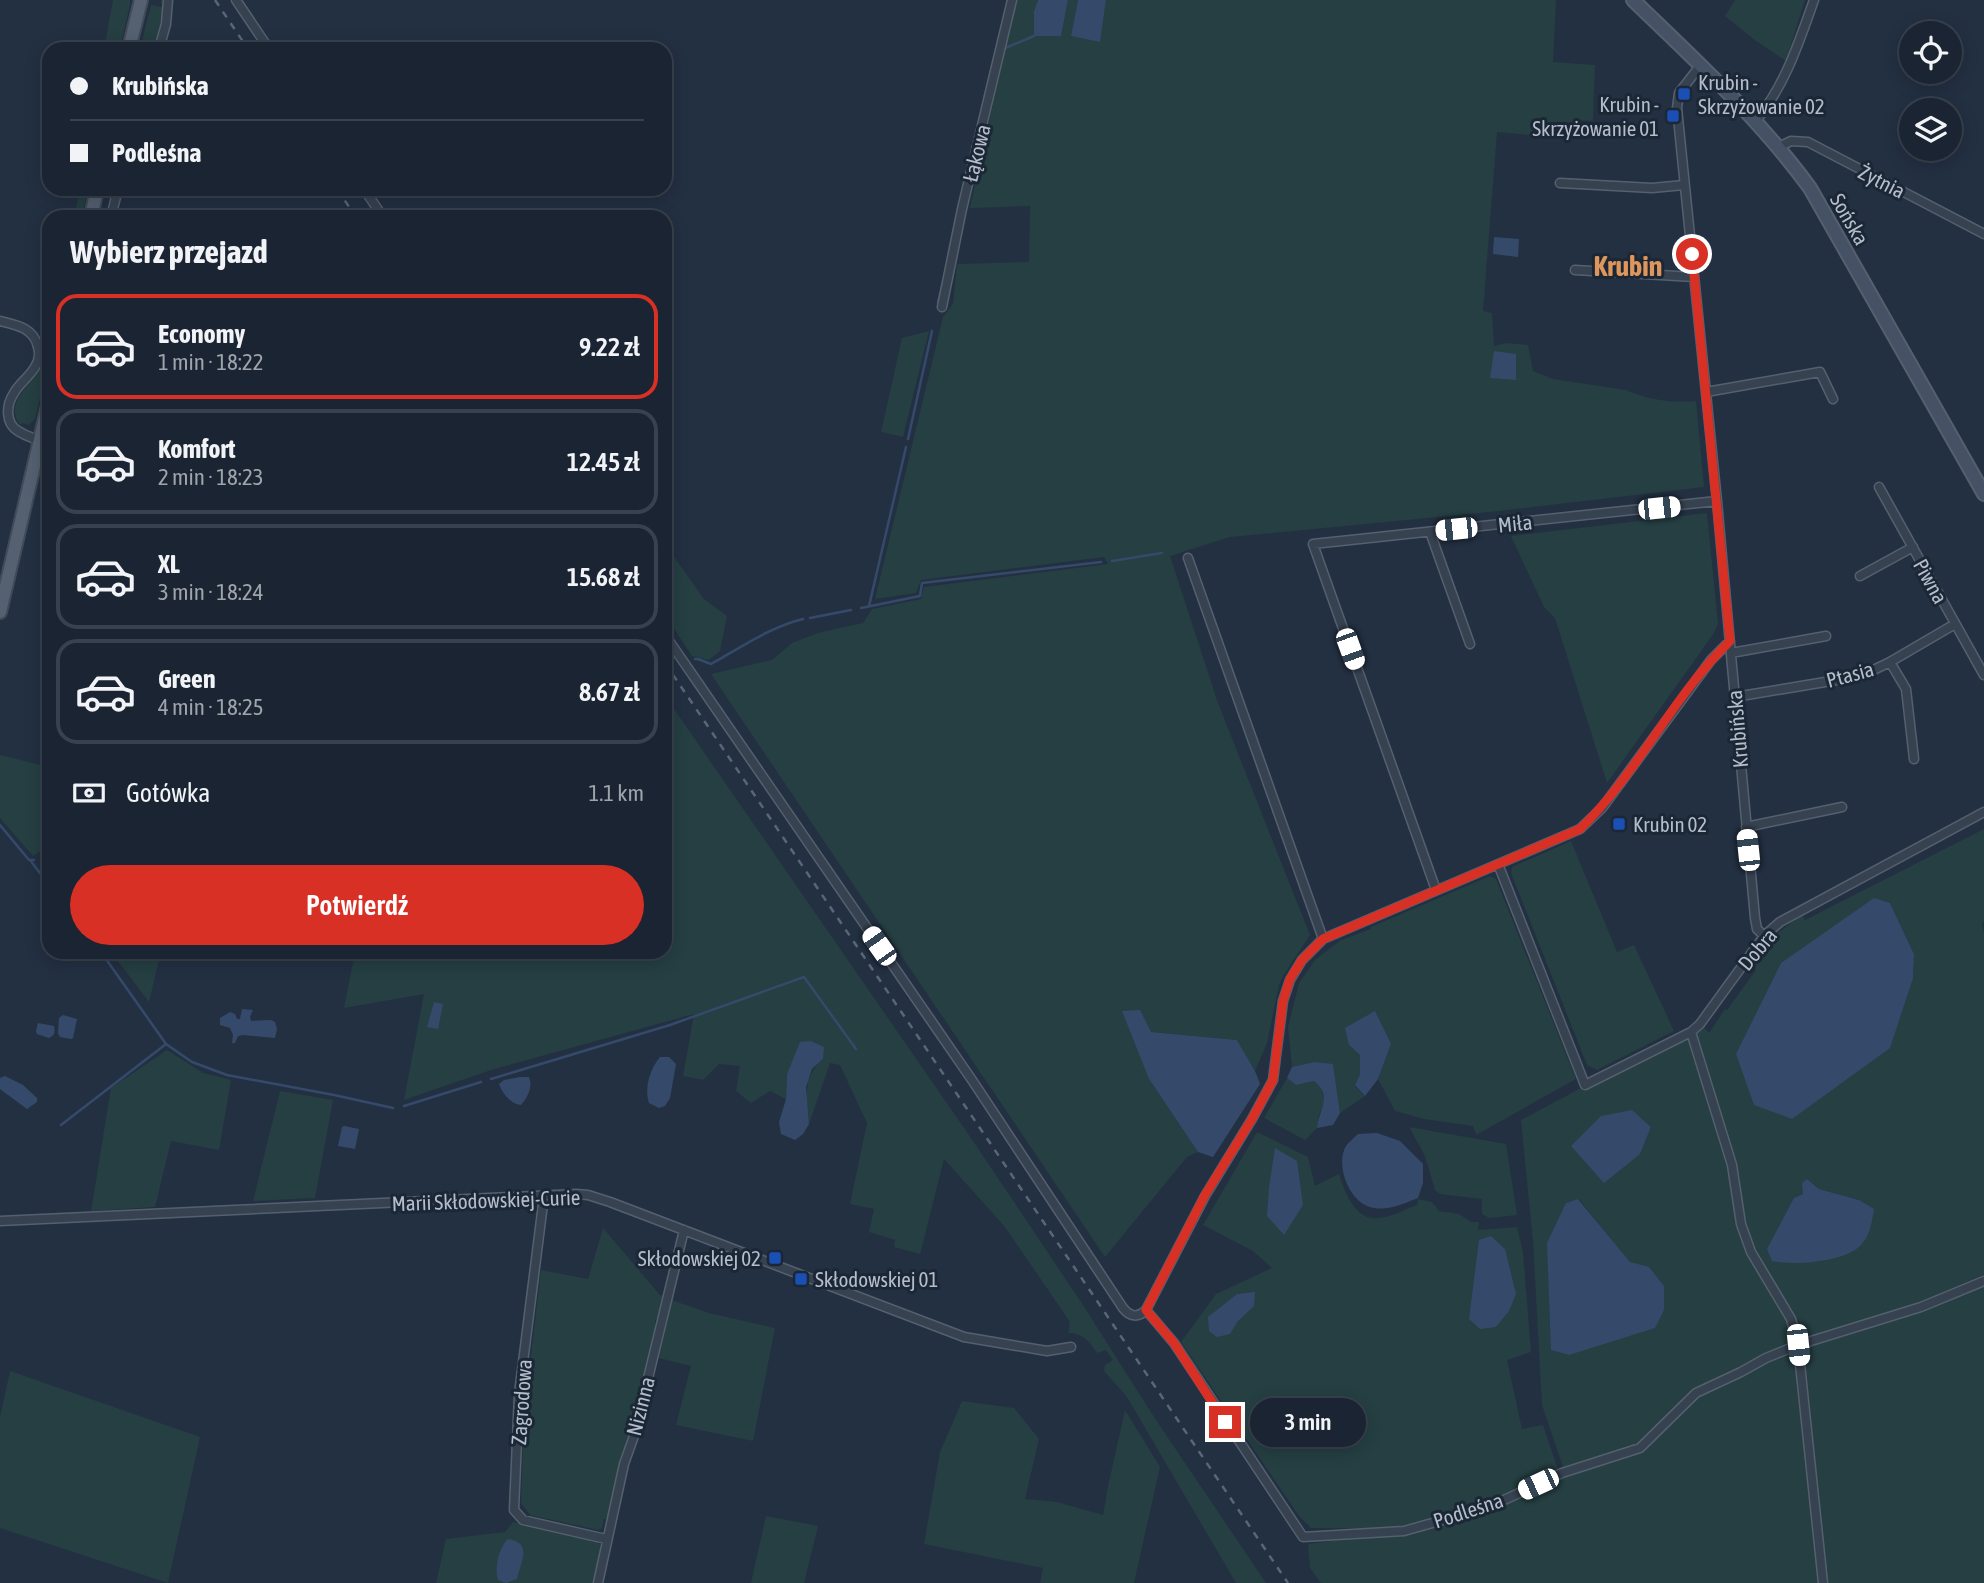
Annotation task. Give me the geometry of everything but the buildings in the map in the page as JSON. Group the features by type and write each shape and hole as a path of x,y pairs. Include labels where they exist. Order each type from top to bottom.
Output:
{"main road":[{"path":"131,42 141,0"},
{"path":"0,612 42,452"}],"street":[{"path":"161,42 168,0"},
{"path":"236,0 264,42"},
{"name":"Łąkowa","path":"942,307 962,209 1012,0"},
{"name":"Sońska","path":"1633,0 1756,121 1810,188 1984,494"},
{"path":"1756,121 1783,82 1814,0"},
{"name":"Krubińska","path":"1700,65 1682,88 1677,100 1755,918 1757,929 1763,936"},
{"name":"Żytnia","path":"1779,147 1791,141 1808,142 1984,234"},
{"path":"1560,183 1652,188 1684,184"},
{"path":"1575,270 1694,277"},
{"path":"0,321 20,326 30,332 37,342 39,352 36,366 13,393 8,405 8,417 13,428 42,440"},
{"path":"1706,392 1820,372 1833,400"},
{"name":"Piwna","path":"1879,487 1984,675"},
{"name":"Miła","path":"1436,890 1313,544 1717,501"},
{"path":"1430,532 1470,644"},
{"path":"1860,576 1913,547"},
{"path":"1188,558 1323,939"},
{"name":"Ptasia","path":"1735,697 1861,676 1955,624"},
{"path":"1731,653 1826,636"},
{"path":"672,645 972,1080 1123,1308 1135,1316 1146,1310 1205,1195 1273,1080 1283,1001 1290,979 1302,960 1323,939 1580,829 1602,808 1699,675 1730,641"},
{"path":"1890,662 1906,689 1914,759"},
{"path":"1746,827 1842,807"},
{"name":"Dobra","path":"1498,864 1585,1085 1691,1032 1716,1003 1763,936 1782,920 1984,812"},
{"path":"1691,1032 1732,1165 1741,1224 1751,1252 1791,1319 1798,1345 1823,1583"},
{"name":"Marii Skłodowskiej-Curie","path":"0,1221 27,1222 576,1194 599,1198 964,1337 1047,1351 1072,1347"},
{"name":"Zagrodowa","path":"544,1196 519,1394 514,1510 523,1520 606,1539"},
{"name":"Nizinna","path":"598,1583 624,1464 634,1436 684,1230"},
{"name":"Podleśna","path":"1146,1310 1174,1343 1303,1536 1404,1531 1489,1507 1562,1473 1640,1448 1696,1393 1766,1358 1798,1345 1921,1307 1984,1281"}],"green space":[{"path":"113,0 130,0 122,42 105,42"},
{"path":"161,0 162,0 163,15 157,42 142,42 151,5 162,7"},
{"path":"1016,0 1038,0 1034,11 1061,36 1068,0 1078,0 1071,36 1100,41 1106,0 1556,0 1553,62 1595,65 1593,121 1578,120 1576,139 1497,132 1483,311 1492,313 1494,346 1507,343 1528,345 1533,371 1553,379 1626,390 1651,398 1696,401 1704,487 1499,511 1230,537 1170,556 1218,703 1310,935 1279,985 1267,1043 1255,1071 1237,1040 1151,1032 1149,1079 1198,1152 1187,1157 1105,1257 711,674 772,660 792,643 818,633 863,623 872,609 921,599 924,587 1108,564 1104,557 921,580 916,593 875,599 943,317 953,304 957,264 1029,262 1030,206 970,208"},
{"path":"1735,0 1805,0 1786,61 1725,16"},
{"path":"78,196 86,196 84,210 76,210"},
{"path":"929,331 903,437 881,432 902,338"},
{"path":"42,364 42,388 35,419 29,425 20,425 15,408 22,392"},
{"path":"1707,513 1718,624 1607,783 1555,618 1544,607 1511,536"},
{"path":"672,554 704,599 727,616 720,651 709,660 692,656 672,626"},
{"path":"672,706 971,1138 1266,1583 1236,1583 1127,1397 1104,1371 1105,1365 1113,1360 1106,1350 1097,1353 1085,1338 1068,1333 1070,1322 1005,1227 944,1159 920,1254 894,1247 895,1240 869,1232 874,1209 850,1204 867,1123 840,1065 830,1063 809,1124 808,1081 823,1059 794,1060 787,1074 786,1099 770,1091 751,1103 736,1091 740,1066 719,1064 703,1080 683,1076 694,1014 491,1070 404,1100 424,994 344,1008 354,959 672,959"},
{"path":"0,755 42,765 42,850 33,856 0,818"},
{"path":"1984,829 1984,1275 1920,1302 1764,1354 1739,1369 1692,1389 1639,1445 1564,1470 1542,1405 1533,1242 1521,1120 1700,1024 1709,1033 1756,970 1751,965 1762,950 1794,920 1802,915 1805,920","holes":["1890,903 1914,954 1913,978 1736,1055 1781,963","1631,1110 1651,1127 1640,1154","1807,1179 1819,1189 1859,1200 1794,1198 1803,1194","1579,1199 1630,1263 1566,1203"]},
{"path":"1571,841 1617,952 1634,945 1674,1031 1597,1070 1587,1065 1511,873 1512,867"},
{"path":"1490,876 1496,879 1576,1079 1476,1135 1473,1126 1424,1119 1395,1111 1378,1079 1391,1044 1349,1045 1360,1055 1360,1074 1355,1086 1365,1096 1340,1113 1333,1065 1314,1062 1292,1067 1288,1027 1299,983 1315,960 1341,940"},
{"path":"116,959 159,959 149,1002"},
{"path":"167,1050 203,1073 231,1080 219,1150 171,1141 155,1207 91,1211 111,1088"},
{"path":"1287,1078 1296,1085 1314,1081 1321,1087 1325,1103 1317,1128 1305,1140 1264,1118"},
{"path":"280,1091 333,1100 315,1198 253,1201"},
{"path":"1409,1127 1506,1144 1517,1215 1489,1218 1482,1214 1482,1199 1440,1194 1435,1190 1425,1156"},
{"path":"1257,1132 1308,1157 1315,1186 1339,1174 1352,1204 1371,1218 1389,1216 1417,1205 1418,1199 1432,1202 1439,1211 1459,1214 1471,1222 1479,1222 1478,1230 1517,1227 1523,1252 1531,1352 1507,1360 1522,1429 1543,1425 1559,1473 1488,1505 1404,1529 1311,1528 1299,1516 1181,1342 1216,1294 1272,1268 1253,1251 1203,1225"},
{"path":"603,1228 660,1295 664,1296 655,1320 631,1432 607,1519 604,1519 602,1528 598,1530 530,1515 521,1503 524,1414 541,1270 588,1279"},
{"path":"1984,1286 1984,1583 1321,1583 1310,1568 1308,1544 1404,1532 1489,1509 1563,1476 1642,1450 1698,1397 1767,1361 1923,1312"},
{"path":"672,1300 709,1313 775,1328 753,1441 676,1425 691,1366 659,1358"},
{"path":"10,1371 200,1437 168,1583 0,1528 0,1417"},
{"path":"962,1401 1014,1408 1039,1439 1025,1499 1057,1502 1103,1515 1125,1410 1160,1467 1134,1583 1040,1583 1043,1568 924,1544 940,1452"},
{"path":"766,1516 818,1526 804,1583 751,1583"},
{"path":"513,1522 596,1540 601,1546 594,1583 436,1583 446,1539 505,1532"}],"water":[{"path":"1038,0 1068,0 1061,36 1034,36 1034,11"},
{"path":"1078,0 1106,0 1100,42 1071,36"},
{"path":"1494,237 1519,239 1518,257 1493,254"},
{"path":"1494,351 1516,354 1516,380 1490,378"},
{"path":"1874,898 1890,903 1914,954 1913,978 1890,1048 1792,1119 1754,1105 1736,1054 1781,963"},
{"path":"434,1002 443,1004 438,1029 427,1027"},
{"path":"242,1009 253,1010 251,1021 275,1022 275,1038 243,1035 238,1036 235,1043 232,1043 230,1028 220,1025 220,1018 230,1012 240,1019"},
{"path":"1140,1010 1151,1032 1237,1040 1255,1071 1260,1084 1213,1157 1198,1152 1149,1079 1122,1011"},
{"path":"1375,1011 1391,1044 1378,1079 1365,1096 1355,1085 1360,1074 1360,1055 1349,1045 1345,1028"},
{"path":"63,1015 77,1019 71,1039 60,1037 58,1033 59,1018"},
{"path":"38,1023 54,1026 54,1032 49,1038 37,1034"},
{"path":"811,1041 824,1047 823,1059 812,1069 806,1087 809,1124 795,1140 781,1134 779,1122 786,1099 787,1074 800,1042"},
{"path":"660,1057 669,1057 676,1064 670,1098 665,1106 659,1108 649,1103 647,1091 653,1067"},
{"path":"1314,1062 1333,1064 1340,1113 1333,1125 1317,1128 1324,1097 1320,1087 1314,1081 1296,1085 1287,1078 1292,1067"},
{"path":"5,1076 23,1085 37,1098 37,1102 27,1109 0,1089 0,1078"},
{"path":"529,1077 530,1084 528,1095 521,1105 507,1098 499,1084 504,1080"},
{"path":"1632,1110 1651,1127 1640,1154 1604,1183 1571,1146 1601,1116"},
{"path":"344,1126 359,1129 355,1149 338,1146"},
{"path":"1377,1133 1400,1141 1423,1164 1423,1183 1418,1198 1382,1209 1362,1203 1350,1190 1342,1163 1346,1146 1358,1134"},
{"path":"1275,1148 1297,1161 1303,1205 1284,1235 1267,1216"},
{"path":"1807,1179 1819,1189 1859,1200 1874,1209 1869,1233 1854,1251 1832,1259 1805,1263 1772,1261 1767,1249 1794,1198 1803,1194 1802,1183"},
{"path":"1578,1199 1630,1262 1649,1267 1664,1286 1664,1310 1655,1328 1569,1355 1551,1350 1547,1243 1566,1203"},
{"path":"1491,1236 1505,1249 1516,1294 1509,1311 1496,1327 1480,1329 1469,1319 1479,1240"},
{"path":"1255,1292 1254,1306 1238,1321 1230,1334 1217,1337 1209,1331 1208,1317 1237,1294"},
{"path":"508,1539 521,1544 523,1559 517,1579 506,1583 498,1580 497,1564"}],"waterway":[{"path":"1003,49 1034,36"},
{"path":"938,302 944,279"},
{"path":"908,439 932,331"},
{"path":"869,606 906,447"},
{"path":"1112,561 1162,553"},
{"path":"861,608 920,596 922,583 1101,562"},
{"path":"810,618 851,610"},
{"path":"695,659 711,664 767,633 803,619"},
{"path":"0,825 29,860 34,860"},
{"path":"30,860 42,876"},
{"path":"61,1125 166,1044 106,959"},
{"path":"491,1079 670,1025 804,977 856,1049"},
{"path":"166,1044 192,1062 227,1075 393,1108"},
{"path":"404,1106 481,1082"}],"railway":[{"path":"215,0 243,42"},
{"path":"342,196 351,210"},
{"path":"672,673 1288,1583"}],"place":[{"name":"Krubin - Skrzyżowanie 02","path":"1684,94"},
{"name":"Krubin - Skrzyżowanie 01","path":"1673,116"},
{"name":"Krubin 02","path":"1619,824"},
{"name":"Skłodowskiej 02","path":"775,1258"},
{"name":"Skłodowskiej 01","path":"801,1279"}],"district":[{"name":"Krubin","path":"1628,266"}],"route":[{"path":"1225,1422 1171,1338 1146,1310 1205,1195 1273,1080 1283,1001 1290,979 1302,960 1323,939 1580,829 1602,808 1702,671 1730,641 1692,254"}]}
